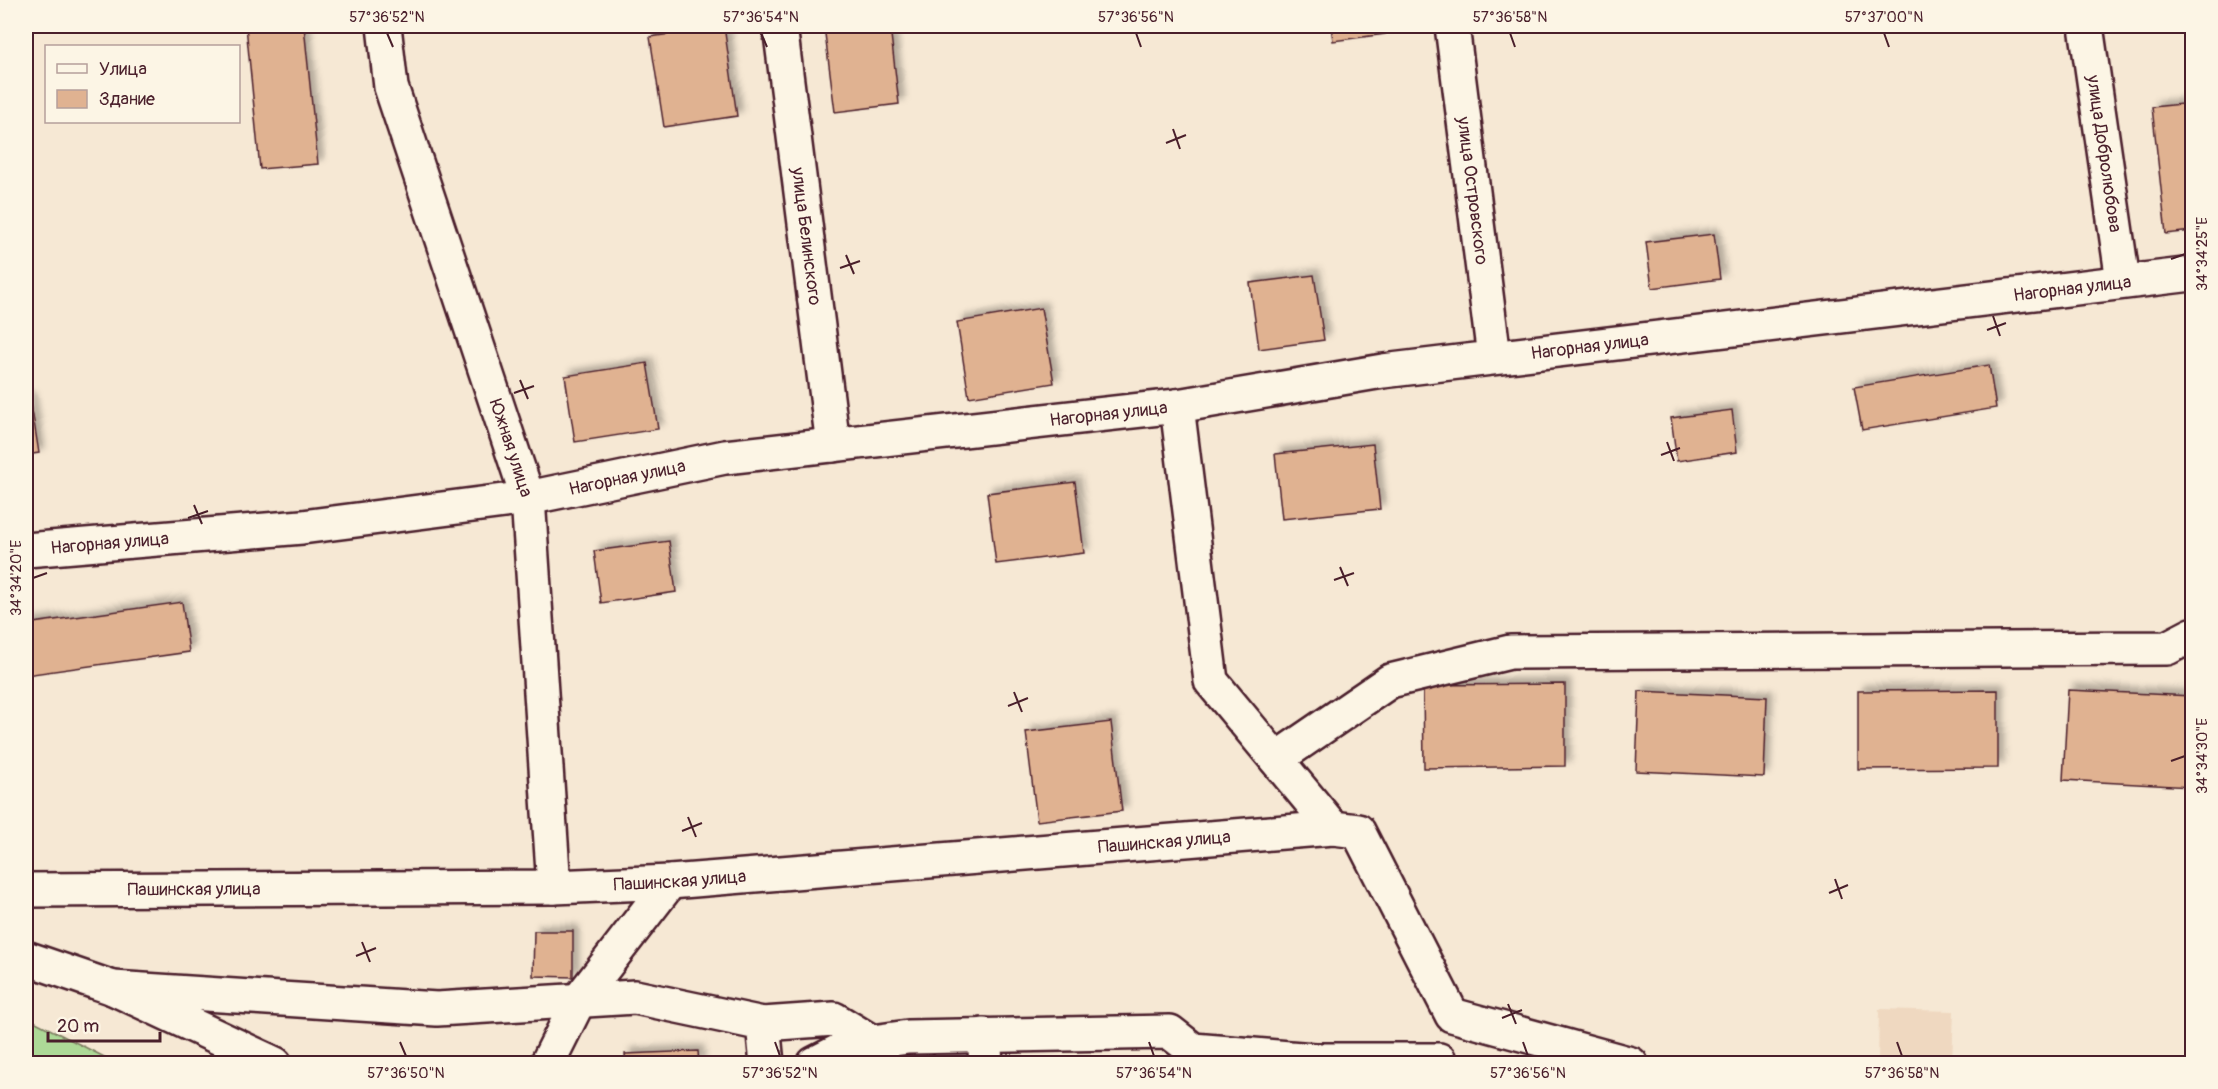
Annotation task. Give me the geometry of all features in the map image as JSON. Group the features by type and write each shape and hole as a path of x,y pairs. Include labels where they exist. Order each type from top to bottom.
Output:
{"street":[{"name":"Южная улица","path":"384,26 391,87 528,498 554,887"},
{"name":"улица Белинского","path":"780,26 833,445"},
{"name":"улица Островского","path":"1452,26 1494,357"},
{"name":"улица Добролюбова","path":"2086,26 2124,281"},
{"name":"Нагорная улица","path":"26,550 302,527 528,498 725,457 1177,406 1383,371 2193,274"},
{"path":"1177,406 1211,681 1333,828"},
{"path":"1276,759 1390,681 1510,652 2167,648 2193,635"},
{"name":"Пашинская улица","path":"26,890 554,887 670,882 1333,828 1358,831 1452,1016"},
{"path":"547,1064 579,1000 670,882"},
{"path":"26,958 113,988 275,1064"},
{"path":"113,988 437,1009 635,997 763,1024 834,1019 872,1042"},
{"path":"823,1061 851,1045 908,1037 985,1049 1170,1032 1193,1050 1314,1060 1439,1062 1452,1016 1631,1064"},
{"path":"763,1024 767,1064"}],"shaded area":[{"path":"1879,1009 1954,1011 1952,1063 1878,1063"}],"green space":[{"path":"26,1017 116,1063 26,1063"}],"building":[{"path":"246,26 304,26 318,164 260,169"},
{"path":"724,26 737,116 664,127 650,37"},
{"path":"824,26 890,26 899,104 835,112"},
{"path":"1331,26 1384,26 1385,34 1333,41"},
{"path":"2192,103 2192,231 2166,234 2152,107"},
{"path":"1714,234 1720,279 1652,288 1646,242"},
{"path":"1314,275 1324,340 1259,349 1250,283"},
{"path":"1041,308 1054,383 969,397 957,322"},
{"path":"647,363 658,429 575,442 565,376"},
{"path":"1989,365 1996,408 1862,430 1854,387"},
{"path":"30,397 39,453 26,455 26,398"},
{"path":"1732,410 1737,452 1677,461 1671,418"},
{"path":"1373,444 1380,509 1282,519 1275,454"},
{"path":"1075,482 1084,553 996,564 987,493"},
{"path":"669,541 676,592 601,603 594,551"},
{"path":"182,602 189,652 26,675 26,624"},
{"path":"1565,684 1565,766 1424,768 1423,685"},
{"path":"1998,690 1998,768 1858,769 1858,691"},
{"path":"2068,690 2192,696 2192,787 2063,780"},
{"path":"1639,691 1767,697 1764,777 1636,771"},
{"path":"1111,722 1122,811 1037,821 1026,732"},
{"path":"534,931 573,931 573,977 533,976"},
{"path":"698,1051 699,1064 626,1064 625,1054"},
{"path":"926,1061 926,1064 878,1064"}]}
